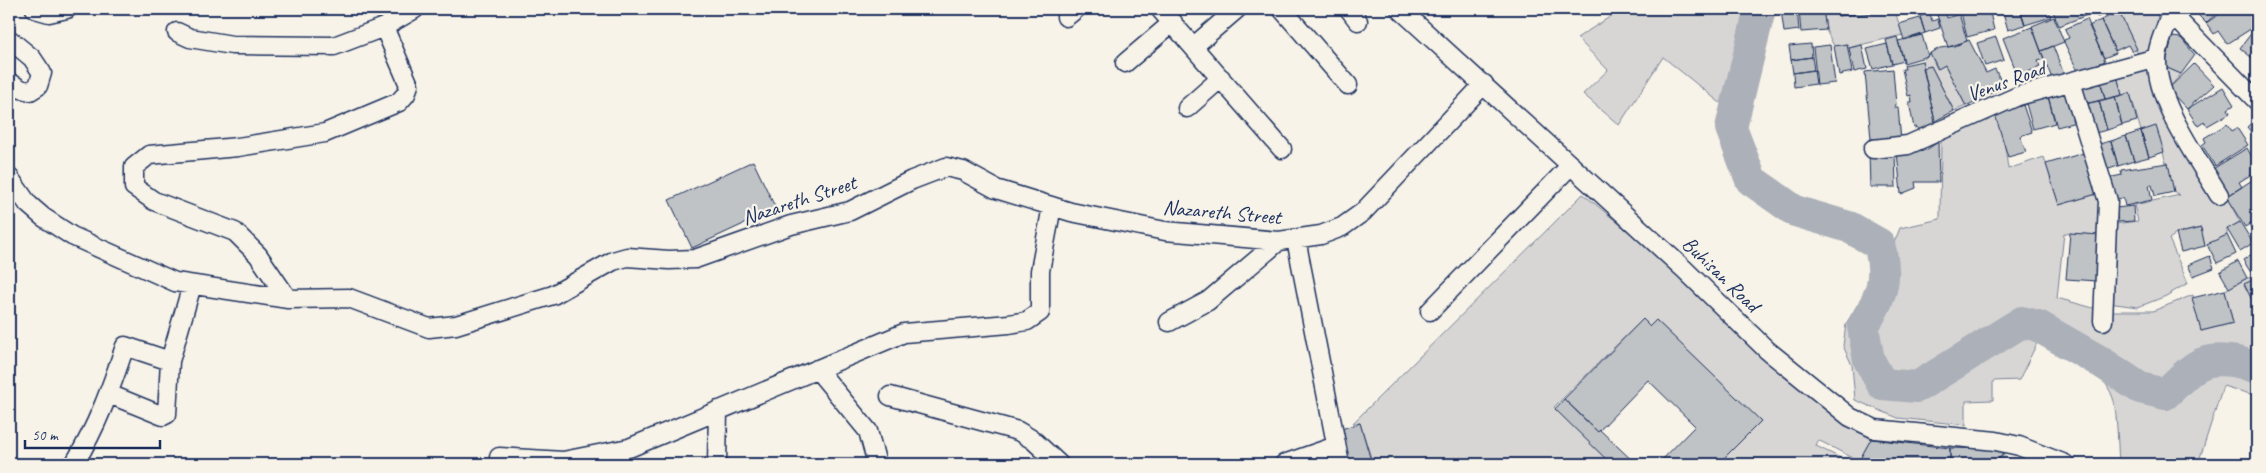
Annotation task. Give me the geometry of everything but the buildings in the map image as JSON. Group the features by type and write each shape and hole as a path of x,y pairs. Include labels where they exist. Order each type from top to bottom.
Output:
{"street":[{"path":"35,9 49,13 67,9"},
{"path":"177,32 190,38 232,45 334,46 384,27 415,9"},
{"path":"1160,9 1282,149"},
{"path":"1194,46 1237,9"},
{"path":"1282,9 1348,85"},
{"name":"Buhisan Road","path":"1400,9 1684,269 1767,350 1850,416 1875,429 1996,441 2065,464"},
{"path":"2219,195 2168,105 2158,79 2157,58 2172,11 2257,101"},
{"path":"1125,63 1173,22"},
{"path":"288,299 258,255 235,232 154,201 134,187 134,167 149,155 238,147 325,133 399,102 406,94 409,85 384,27"},
{"path":"9,39 32,58 42,73 38,86 30,91 21,89 9,82"},
{"name":"Venus Road","path":"1872,149 1908,145 2018,96 2157,58"},
{"path":"1187,108 1221,78"},
{"path":"2071,82 2108,201 2104,321"},
{"name":"Nazareth Street","path":"9,177 28,204 43,217 72,236 175,282 251,295 288,299 350,298 430,328 456,325 553,295 627,257 669,260 695,259 791,224 850,211 912,180 946,167 963,171 996,189 1071,212 1165,231 1287,240 1321,235 1335,230 1363,212 1484,84"},
{"path":"1430,311 1571,165"},
{"path":"498,457 563,461 629,448 904,333 1009,324 1035,317 1040,312 1040,271 1052,206"},
{"path":"1169,322 1208,301 1287,240 1340,464"},
{"path":"109,394 163,416 167,414 170,361 192,285"},
{"path":"74,464 88,442 109,394 125,346 170,361"},
{"path":"817,369 868,431 877,464"},
{"path":"890,396 1018,431 1033,440 1059,464"},
{"path":"717,464 718,410"},
{"path":"1284,464 1336,446"}],"shaded area":[{"path":"1622,9 1760,9 1734,114 1663,57 1619,125 1583,94 1608,70 1577,38"},
{"path":"1823,9 1894,9 1903,35 1847,48 1846,44 1834,46 1826,30"},
{"path":"2117,9 2158,9 2155,55 2141,60"},
{"path":"1930,53 1937,69 1945,65 1966,106 1954,111 1931,66 1923,68 1922,61"},
{"path":"2165,67 2181,74 2168,89 2240,222 2227,229 2227,235 2205,246 2200,228 2176,234 2169,239 2188,283 2166,296 2138,307 2108,303 2114,224 2138,221 2134,205 2180,195 2174,192 2156,127 2141,131 2130,93 2122,95 2116,72"},
{"path":"2000,109 2008,169 2044,157 2059,205 2100,193 2100,235 2064,233 2057,298 2104,311 2153,311 2193,295 2201,331 2233,323 2225,290 2247,278 2257,277 2257,305 2250,311 2252,318 2257,318 2257,347 2243,356 2257,364 2257,396 2223,386 2198,464 2119,464 2115,411 2113,398 2108,387 2092,368 2072,354 2039,339 2019,380 1993,381 1993,400 1966,401 1966,425 1898,418 1855,400 1852,365 1843,346 1846,324 1875,275 1885,266 1900,228 1940,219 1941,136"},
{"path":"1583,194 1634,236 1788,379 1830,407 1871,439 1859,461 1818,440 1816,446 1853,464 1718,464 1760,421 1656,320 1650,326 1643,319 1554,407 1611,464 1373,464 1360,423 1353,423"}],"waterway":[{"path":"1760,9 1731,128 1751,180 1795,211 1849,227 1879,244 1883,268 1882,287 1879,297 1863,327 1869,360 1882,384 1917,387 2022,322 2038,326 2101,362 2140,388 2165,394 2197,366 2211,361 2243,363 2257,368"}]}
